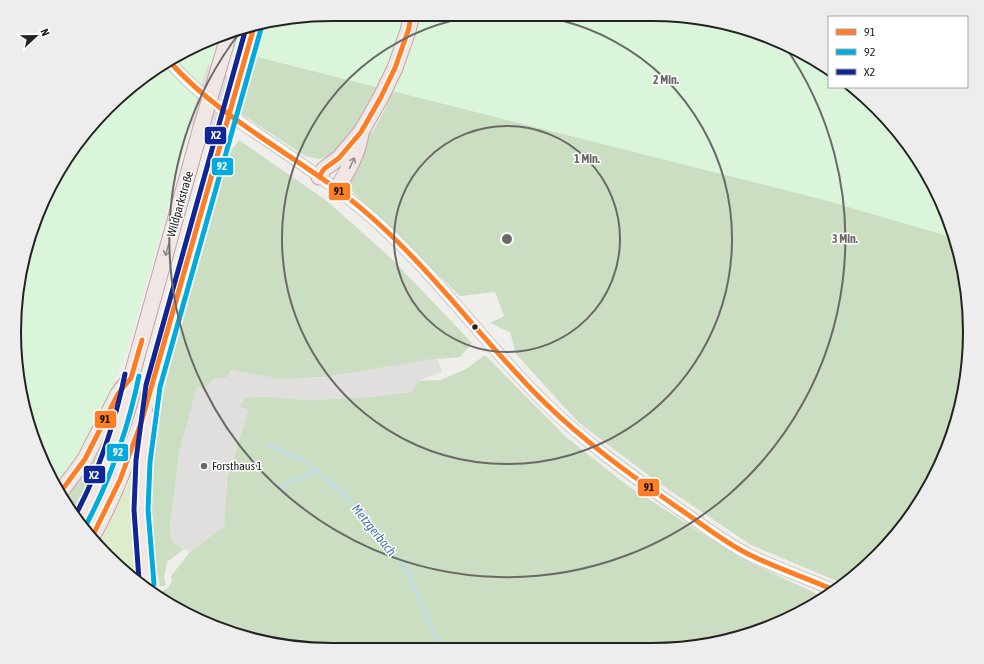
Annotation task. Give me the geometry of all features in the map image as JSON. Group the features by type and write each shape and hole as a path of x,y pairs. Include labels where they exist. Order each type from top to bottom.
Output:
{"highway":[{"path":"319,177 324,170 339,158 362,132 395,68 410,21"},
{"name":"Wildparkstraße","path":"153,386 253,32"},
{"name":"Wildparkstraße","path":"82,517 108,462 126,405 131,378 200,131 227,40"},
{"path":"336,190 347,172 360,145 362,132"},
{"path":"63,488 85,458 118,394 131,378"},
{"path":"94,533 122,476 153,386"},
{"path":"147,582 141,510 143,461 153,386"}],"street":[{"path":"173,65 196,89 219,108 319,177 369,216 406,252 506,364 542,401 617,465 704,526 747,553 829,588"}],"green space":[{"path":"332,21 652,21 713,27 752,38 790,53 825,73 828,75 828,88 845,88 872,112 911,159 931,194 947,236 824,200 237,52 208,64 141,304 124,358 105,406 71,465 59,481 45,451 32,412 27,393 22,352 22,312 27,271 38,232 53,194 73,159 98,127 127,98 143,85 159,73 194,53 232,38 271,27"},
{"path":"338,21 386,75 346,144 329,157 319,159 305,156 241,114 265,29 291,24"},
{"path":"614,21 652,21 693,24 732,32 790,53 828,75 828,88 845,88 872,112 886,127 911,159 931,194 946,232 957,271 960,291 963,332 962,352 957,393 946,432 931,470 911,505 899,521 872,552 857,566 838,581 751,545 656,481 578,422 516,354 510,332 490,323 504,316 495,292 460,296 354,193 350,187 350,179 357,158 370,132 372,133 383,113 407,59"},
{"path":"239,140 327,201 393,260 472,343 460,357 307,378 272,378 231,370 226,378 214,379 205,389 197,387 179,454 170,528 172,541 184,549 167,562 164,578 166,585 160,586 158,575 155,575 152,560 154,560 150,543 148,513 149,474 155,422 230,152"},
{"path":"485,355 566,437 628,486 739,557 818,595 790,611 752,626 713,637 693,640 652,643 332,643 291,640 252,632 194,611 162,593 162,591 168,588 172,581 171,576 190,552 224,526 227,479 248,410 239,406 246,398 255,396 311,400 367,397 412,392 418,381 441,380 466,369"},
{"path":"117,417 95,475 77,511 66,494 113,418"},
{"path":"138,455 142,578 127,566 99,539 128,485"}],"shaded area":[{"name":"Forsthaus 1","path":"437,358 442,372 418,381 412,392 367,397 311,400 255,396 246,398 239,406 248,410 227,479 224,526 190,552 172,541 170,528 179,454 197,387 205,388 214,379 226,378 231,370 283,379 319,378"}],"pier":[{"path":"208,64 248,90 230,152 190,124"},
{"path":"115,381 162,400 156,422 105,405"}],"waterway":[{"name":"Metzgerbach","path":"268,445 303,460 343,493 373,525 408,573 439,643"},
{"path":"279,487 317,471"}],"transit line":[{"name":"91","path":"319,177 324,169 339,158 361,132 381,97 395,68 410,21"},
{"name":"92","path":"154,584 148,510 150,462 160,387 261,30"},
{"name":"91","path":"94,532 120,480 142,420 253,32"},
{"name":"X2","path":"139,575 134,510 136,460 146,385 244,34"},
{"name":"91","path":"173,65 191,84 216,104 320,177 370,216 415,260 541,399 575,431 611,460 732,545 759,559 829,588"},
{"name":"91","path":"63,488 85,459 118,394 131,378 142,340"},
{"name":"X2","path":"78,511 99,464 111,429 125,374"},
{"name":"92","path":"87,523 118,453 130,415 139,376"}],"place":[{"name":"Forsthaus 1","path":"204,466"}]}
